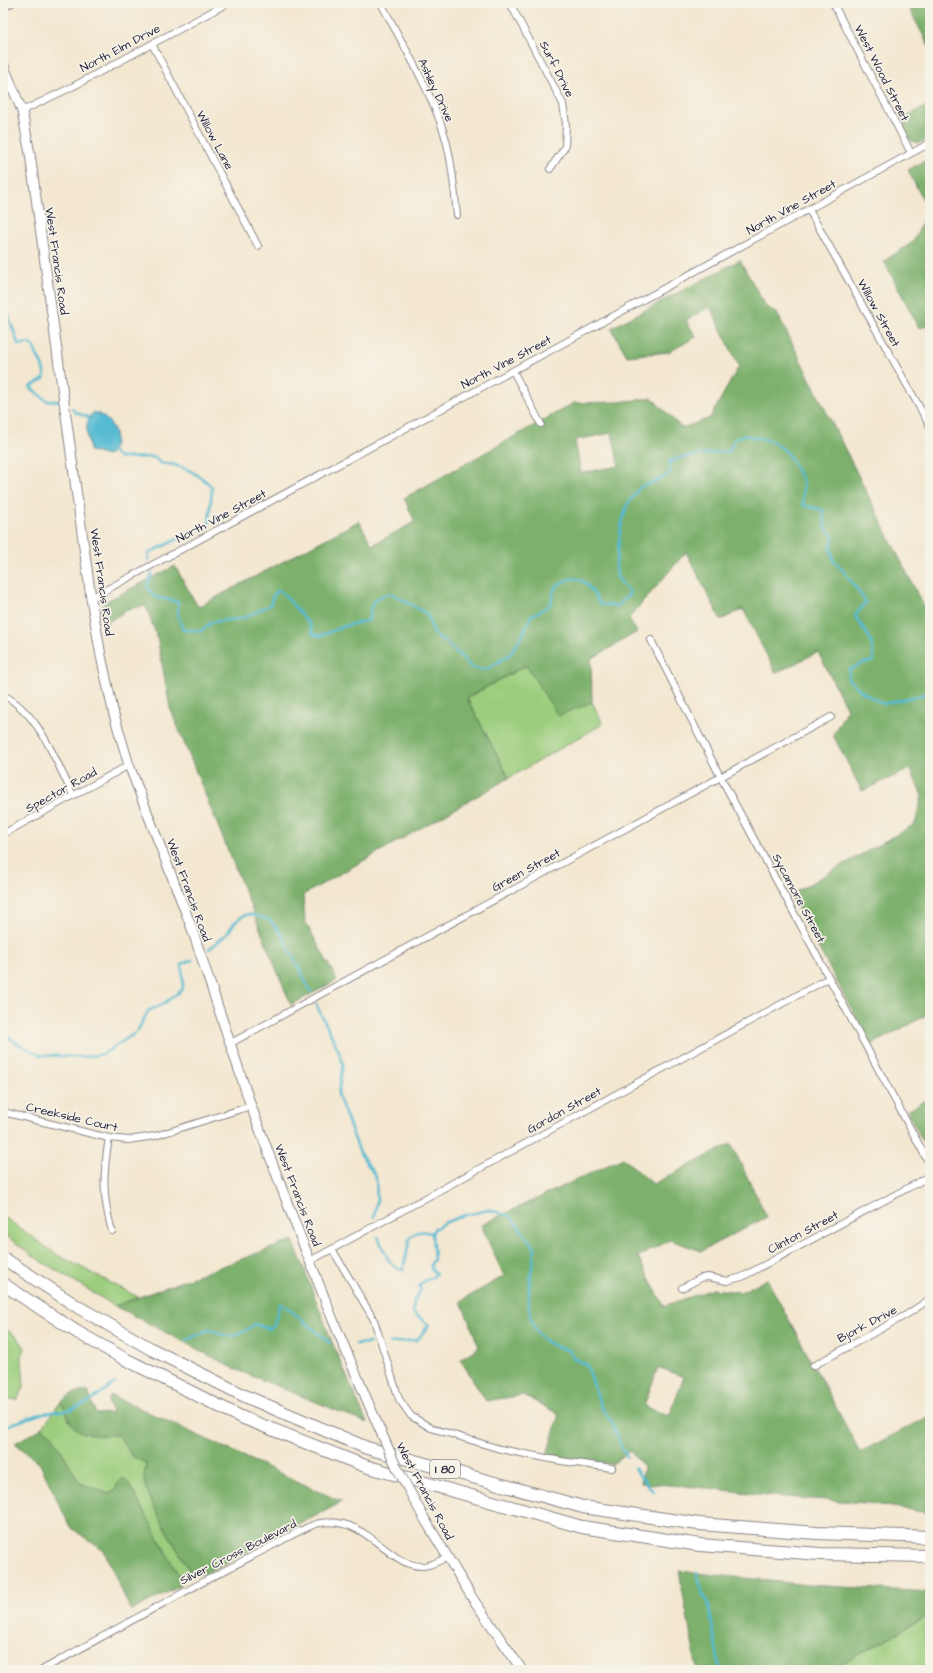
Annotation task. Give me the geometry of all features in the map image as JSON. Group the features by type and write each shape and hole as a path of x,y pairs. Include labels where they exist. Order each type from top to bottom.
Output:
{"highway":[{"name":"I 80","path":"3,1258 78,1307 150,1349 247,1396 367,1448 583,1507 699,1524 818,1533 930,1537"},
{"name":"I 80","path":"3,1284 77,1332 123,1358 241,1417 379,1471 582,1527 692,1544 820,1554 930,1556"}],"street":[{"path":"3,8 12,3"},
{"name":"North Elm Drive","path":"22,111 152,44 218,5 228,3"},
{"name":"Ashley Drive","path":"381,3 435,108 444,135 451,165 458,215"},
{"name":"Surf Drive","path":"510,3 563,104 566,124 565,147 550,169"},
{"name":"West Wood Street","path":"833,3 911,153"},
{"name":"Willow Lane","path":"152,44 258,246"},
{"name":"West Francis Road","path":"3,64 22,111 38,207 91,598 104,671 114,715 129,765 191,926 251,1106 310,1261 373,1414 397,1468 424,1518 473,1599 522,1670"},
{"name":"North Vine Street","path":"91,598 514,371 930,143"},
{"name":"Willow Street","path":"809,210 930,426"},
{"path":"514,371 541,424"},
{"name":"Sycamore Street","path":"651,640 720,776 930,1165"},
{"path":"3,695 13,700 33,719 74,795"},
{"name":"Green Street","path":"231,1043 831,717"},
{"name":"Spector Road","path":"3,834 129,765"},
{"name":"Gordon Street","path":"310,1261 829,978"},
{"name":"Creekside Court","path":"3,1112 109,1138 128,1140 155,1136 251,1106"},
{"path":"109,1138 104,1162 103,1189 112,1231"},
{"name":"Clinton Street","path":"682,1288 708,1276 727,1281 742,1276 930,1176"},
{"name":"West Francis Road","path":"332,1249 374,1320 399,1399 411,1416 431,1428 500,1449 561,1461 612,1468"},
{"name":"Bjork Drive","path":"813,1366 906,1316 930,1299"},
{"name":"Silver Cross Boulevard","path":"42,1670 200,1583 318,1523 344,1523 362,1531 399,1558 412,1565 424,1566 448,1557"}],"green space":[{"path":"906,3 930,3 930,48"},
{"path":"930,104 930,138 920,143 911,141 899,121"},
{"path":"930,158 930,325 919,328 884,261 913,242 928,210 908,170"},
{"path":"740,260 766,307 777,313 925,609 930,611 930,1013 871,1045 790,895 915,824 922,796 910,769 862,791 833,735 847,709 818,652 776,673 743,609 721,620 686,552 629,618 637,632 591,659 592,702 558,716 526,665 467,698 509,778 303,895 305,921 337,980 291,1005 170,708 157,637 146,606 131,608 104,624 100,609 105,602 175,566 198,607 359,521 372,545 415,522 404,498 574,403 618,402 652,398 682,428 710,418 739,366 710,307 686,320 696,337 669,352 627,356 611,328","holes":["612,433 619,466 581,473 575,440"]},
{"path":"527,665 558,715 592,702 603,724 509,778 467,698"},
{"path":"930,1098 930,1155 907,1111"},
{"path":"731,1144 767,1217 701,1251 670,1240 638,1257 664,1306 713,1289 741,1292 767,1279 860,1452 930,1416 930,1513 868,1503 785,1497 696,1487 641,1483 644,1467 630,1451 612,1464 547,1455 559,1414 523,1395 486,1401 460,1359 479,1347 461,1301 504,1276 481,1225 623,1158 653,1184","holes":["658,1367 684,1377 669,1416 644,1406"]},
{"path":"3,1216 56,1254 138,1297 115,1306 41,1261 3,1234"},
{"path":"293,1240 332,1342 367,1423 235,1369 115,1306"},
{"path":"3,1327 18,1338 25,1348 22,1357 24,1387 17,1400 9,1399 3,1390"},
{"path":"88,1391 96,1414 112,1413 108,1401 111,1395 342,1502 203,1575 190,1571 163,1524 150,1497 144,1478 146,1463 132,1456 118,1435 92,1435 80,1431 71,1423 60,1403 73,1393"},
{"path":"60,1403 65,1407 69,1421 89,1434 118,1435 132,1456 146,1463 144,1478 150,1497 163,1524 190,1571 180,1578 129,1484 117,1484 115,1491 109,1494 80,1483 52,1435 42,1428"},
{"path":"42,1428 52,1435 80,1483 109,1494 115,1491 117,1484 123,1478 129,1484 180,1578 180,1586 131,1611 104,1551 70,1527 40,1464 15,1443"},
{"path":"679,1571 808,1585 930,1592 930,1615 830,1670 697,1670"},
{"path":"930,1615 930,1670 830,1670"}],"water":[{"path":"94,412 106,419 114,431 115,444 107,456 90,451 87,425 90,416"}],"waterway":[{"path":"3,313 8,313 18,345 28,343 34,347 43,366 44,379 30,387 47,401 60,401"},
{"path":"72,408 75,412 88,417"},
{"path":"152,573 147,587 155,597 178,602 178,616 183,630 201,631 212,622 244,618 270,605 273,596 278,590 282,592 310,625 313,634 320,636 345,626 369,620 370,609 374,601 381,596 391,593 427,614 434,634 447,643 472,668 486,670 510,654 522,636 531,616 550,605 555,587 569,579 580,580 588,586 600,604 618,606 630,593 617,577 616,564 621,526 627,505 640,487 655,482 670,473 670,461 683,457 729,451 735,439 744,435 772,441 787,452 803,481 803,505 823,510 825,527 833,536 831,548 833,560 842,569 866,602 855,616 871,640 874,661 863,663 849,670 848,679 864,693 883,704 930,693"},
{"path":"112,451 120,458 155,457 160,463 175,465 188,470 201,477 212,487 209,524 149,553 148,560"},
{"path":"209,949 227,934 234,923 243,916 249,914 270,920 282,935 311,992"},
{"path":"3,1033 18,1044 40,1055 83,1057 103,1054 137,1032 148,1011 163,1004 182,990 182,964 192,960"},
{"path":"316,1004 339,1051 343,1064 338,1095 360,1153 376,1177 377,1200 374,1217"},
{"path":"390,1343 417,1340 429,1325 413,1313 414,1301 421,1290 419,1286 436,1274 431,1269 431,1264 434,1259 432,1233 434,1229 444,1223 465,1215 489,1210 510,1216 535,1248 529,1285 529,1311 532,1323 538,1333 549,1344 570,1351 574,1359 587,1365 601,1407 612,1422 627,1457"},
{"path":"378,1237 390,1262 394,1266 403,1270 410,1238 420,1232 432,1233"},
{"path":"186,1340 209,1330 233,1336 255,1324 270,1329 274,1325 280,1303 330,1343"},
{"path":"356,1344 370,1343"},
{"path":"3,1427 43,1413 69,1410 89,1402 115,1383"},
{"path":"634,1468 653,1491"},
{"path":"697,1572 703,1595 708,1601 720,1670"}]}
